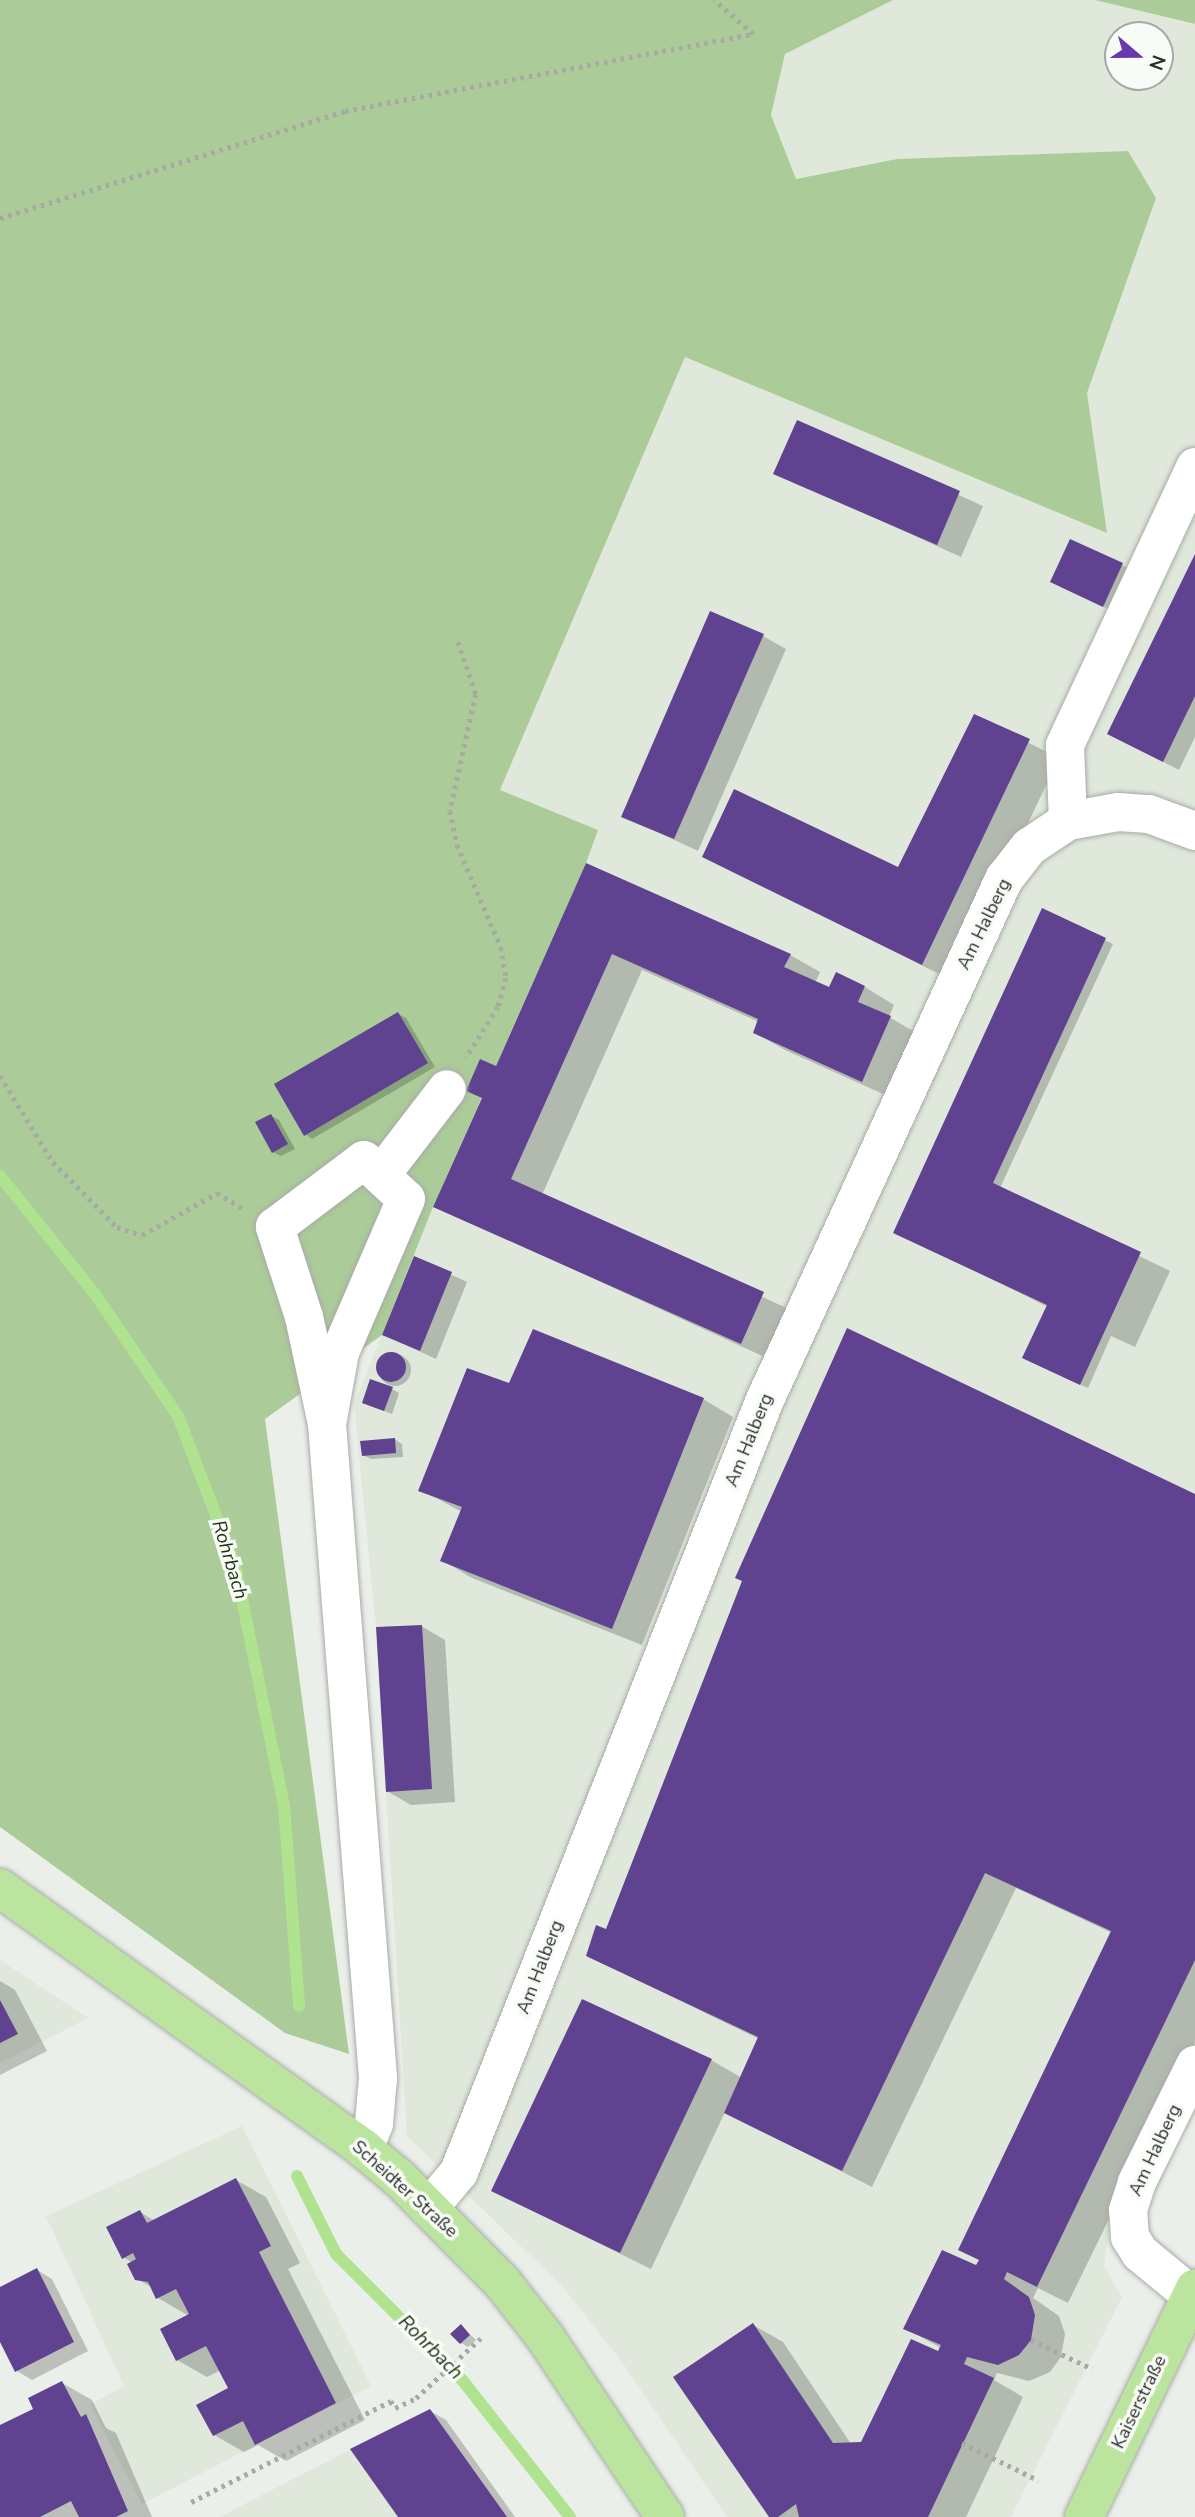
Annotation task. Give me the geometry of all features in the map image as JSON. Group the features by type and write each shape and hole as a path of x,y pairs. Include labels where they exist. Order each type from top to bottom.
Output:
{"main road":[{"name":"Scheidter Straße","path":"0,1888 364,2149 429,2208 502,2282 545,2337 665,2517"},
{"name":"Kaiserstraße","path":"1084,2517 1193,2291"}],"street":[{"path":"1068,821 1065,745 1195,467"},
{"name":"Am Halberg","path":"429,2208 459,2172 758,1415 830,1253 1004,879 1029,847 1068,821 1118,812 1149,814 1195,831"},
{"path":"381,1175 447,1088"},
{"path":"327,1424 340,1352 406,1199 364,1160 275,1227 304,1317 327,1424 379,2078 374,2124 364,2149"},
{"name":"Am Halberg","path":"1193,2291 1140,2253 1130,2236 1128,2210 1137,2182 1195,2065"}],"path":[{"path":"0,218 345,111 753,34 714,0"},
{"path":"447,1088 498,1007 506,978 500,947 457,845 450,811 476,694 458,642"},
{"path":"0,1076 53,1162 117,1227 142,1235 216,1193 275,1227"},
{"path":"191,2502 391,2401 395,2408 431,2388 481,2337"},
{"path":"1031,2340 1093,2369"},
{"path":"962,2443 1038,2480"}],"shaded area":[{"path":"893,0 1095,0 1195,24 1195,2039 1111,2214 1104,2266 1122,2297 1011,2517 727,2517 622,2362 563,2287 407,2136 376,1627 354,1404 433,1207 598,831 500,790 685,357 1106,532 1087,393 1156,198 1128,151 897,159 796,179 771,115 785,54"},
{"path":"0,1960 88,2018 0,2063"},
{"path":"242,2126 371,2386 142,2504 90,2405 124,2386 46,2216"},
{"path":"430,2409 507,2517 219,2517"}],"green space":[{"path":"0,0 893,0 785,54 771,115 796,179 897,159 1128,151 1156,198 1087,393 1107,533 685,357 500,790 598,830 586,863 433,1207 382,1335 265,1419 349,2054 285,2033 0,1827"},
{"path":"1095,0 1195,0 1195,24"}],"building":[{"path":"797,420 960,491 937,545 773,474"},
{"path":"1070,539 1123,563 1103,607 1050,582"},
{"path":"1195,554 1195,696 1163,762 1107,734"},
{"path":"710,611 764,634 674,839 621,817"},
{"path":"974,714 1030,739 922,965 702,857 734,789 898,867"},
{"path":"586,863 791,954 784,967 829,987 836,972 865,986 858,1002 891,1016 862,1082 753,1033 758,1019 612,954 511,1179 764,1292 741,1344 433,1207 482,1098 466,1091 480,1059 496,1066"},
{"path":"1042,908 1106,938 993,1183 1141,1252 1080,1385 1022,1358 1047,1305 893,1233"},
{"path":"398,1012 428,1063 304,1136 274,1084"},
{"path":"271,1114 288,1144 272,1153 255,1122"},
{"path":"414,1256 452,1272 420,1351 382,1335"},
{"path":"847,1328 1195,1494 1195,1960 1037,2287 1007,2272 1004,2279 1029,2297 1035,2315 1031,2340 1019,2355 998,2365 967,2357 964,2364 994,2378 928,2517 799,2517 796,2504 778,2517 769,2517 673,2377 753,2323 833,2443 861,2442 911,2339 938,2351 941,2345 903,2329 942,2250 976,2265 979,2260 958,2250 1111,1931 985,1873 842,2171 724,2113 758,2037 586,1956 596,1925 606,1929 742,1581 735,1578"},
{"path":"533,1329 704,1398 612,1629 440,1561 462,1507 418,1491 467,1368 509,1383"},
{"path":"391,1352 397,1353 405,1361 405,1373 397,1381 391,1382 385,1381 377,1373 376,1367 377,1361 385,1353"},
{"path":"370,1379 393,1387 384,1411 362,1403"},
{"path":"395,1438 396,1453 362,1456 360,1441"},
{"path":"422,1625 432,1789 386,1792 376,1627"},
{"path":"582,1999 712,2059 620,2253 491,2191"},
{"path":"0,2000 18,2034 0,2043"},
{"path":"236,2178 271,2246 259,2252 336,2403 255,2445 243,2421 213,2436 196,2405 228,2388 206,2346 176,2361 160,2329 189,2314 176,2289 156,2299 148,2282 135,2280 127,2264 136,2259 133,2253 122,2259 106,2227 140,2210 147,2223"},
{"path":"37,2268 74,2342 15,2372 0,2342 0,2287"},
{"path":"461,2324 470,2335 460,2344 450,2334"},
{"path":"62,2381 81,2417 86,2414 128,2511 116,2517 79,2517 71,2501 40,2517 0,2517 0,2425 33,2409 28,2398"},
{"path":"430,2409 507,2517 398,2517 350,2449"}],"waterway":[{"name":"Rohrbach","path":"0,1176 95,1294 178,1416 235,1565 284,1805 299,2005"},
{"name":"Rohrbach","path":"297,2176 336,2254 463,2381 570,2517"}]}
